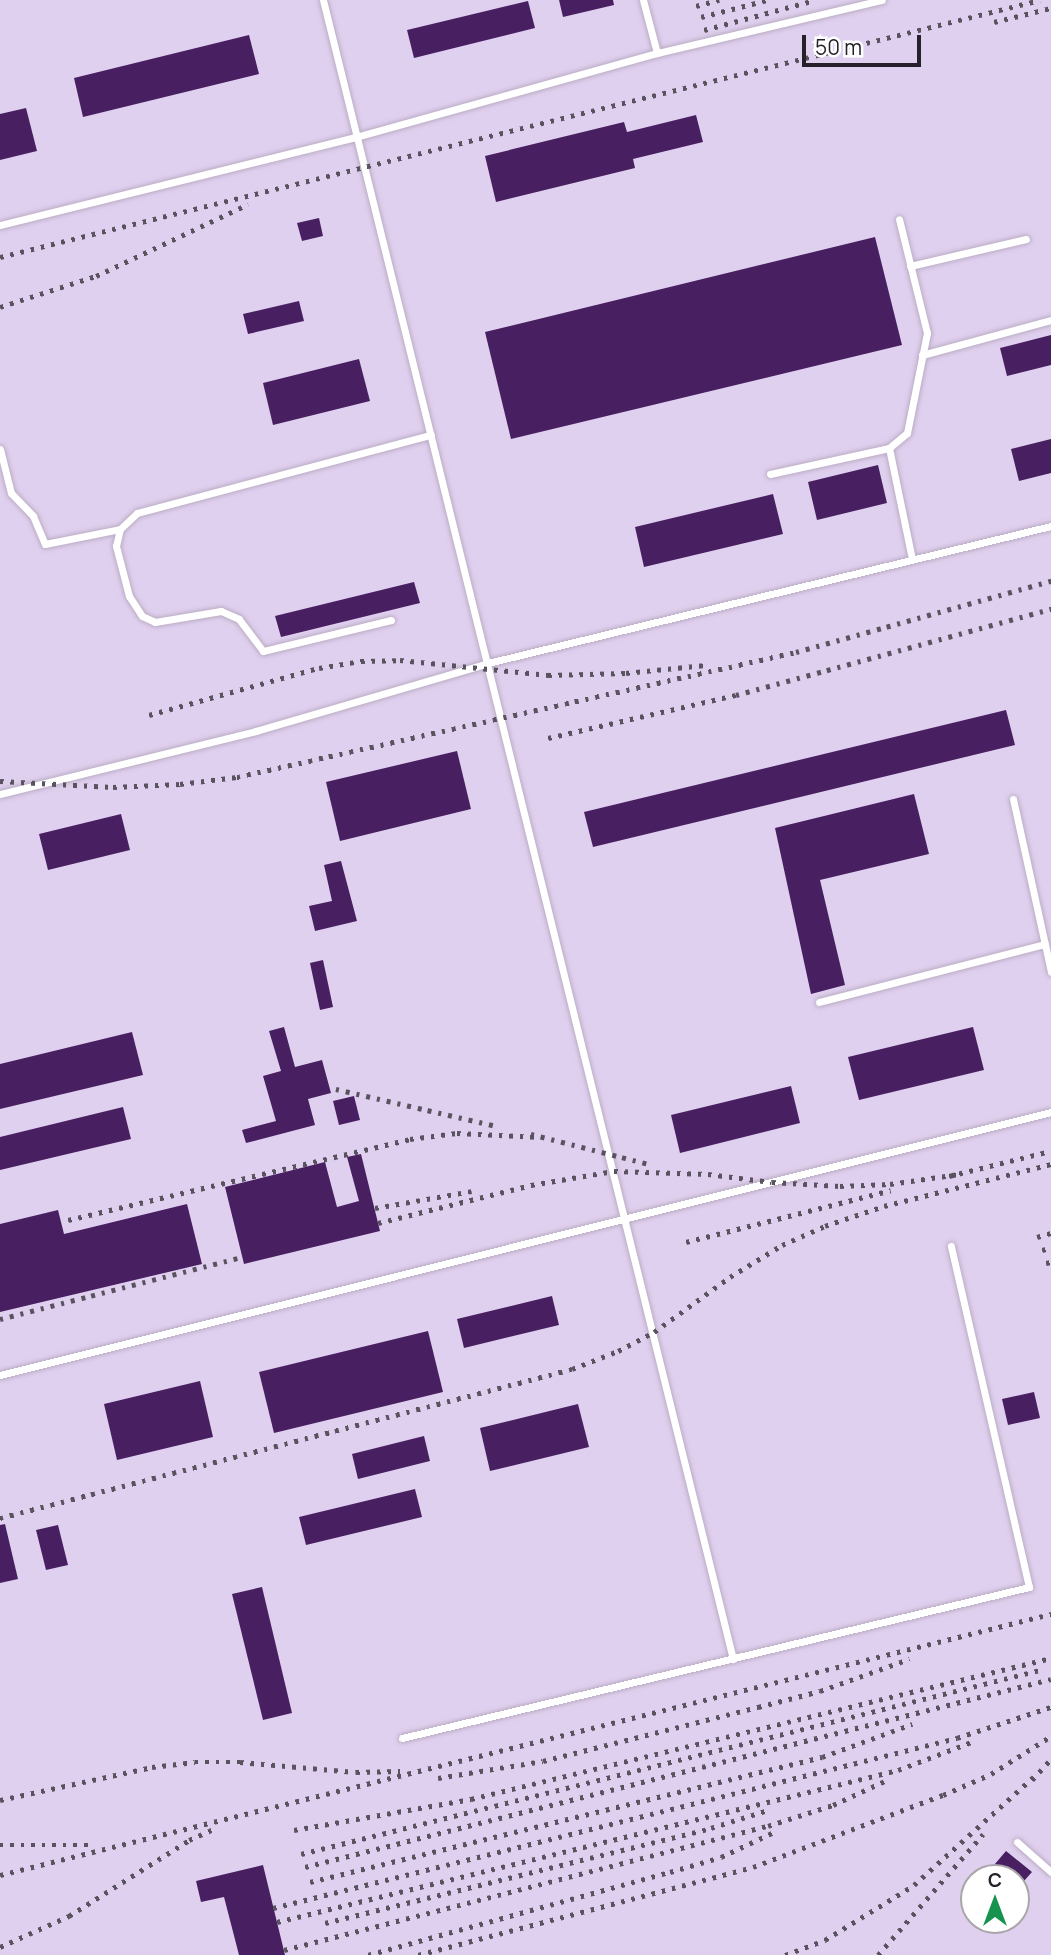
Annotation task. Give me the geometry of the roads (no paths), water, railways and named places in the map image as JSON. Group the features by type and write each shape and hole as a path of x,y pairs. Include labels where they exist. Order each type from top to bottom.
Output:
{"lane":[{"path":"323,0 733,1659"},
{"path":"643,0 657,53"},
{"path":"0,225 356,137 657,53 882,0"},
{"path":"770,474 889,448 907,433 927,333 899,219"},
{"path":"910,266 1026,239"},
{"path":"922,355 1051,320"},
{"path":"0,449 11,493 33,516 45,544 120,529 137,513 431,435"},
{"path":"889,448 912,559"},
{"path":"0,794 256,731 488,663 1051,526"},
{"path":"120,529 116,546 129,596 142,616 155,622 221,611 239,620 263,651 391,620"},
{"path":"1013,799 1051,972"},
{"path":"819,1002 1045,944"},
{"path":"0,1374 1051,1112"},
{"path":"402,1738 1029,1587 951,1246"},
{"path":"1017,1842 1051,1872"}],"railway":[{"path":"696,6 719,0"},
{"path":"701,17 767,0"},
{"path":"704,30 815,0"},
{"path":"0,257 1040,0"},
{"path":"994,22 1051,8"},
{"path":"0,307 96,276 248,204"},
{"path":"0,781 113,787 180,784 237,777 796,652 1051,581"},
{"path":"548,738 736,695 1051,609"},
{"path":"149,715 319,668 361,661 400,660 548,675 626,673 706,665"},
{"path":"336,1089 500,1127"},
{"path":"68,1220 410,1139 457,1133 541,1137"},
{"path":"531,1134 653,1165"},
{"path":"949,1176 1051,1151"},
{"path":"0,1518 572,1369 618,1351 654,1332 730,1277 782,1245 825,1226 884,1206 1051,1164"},
{"path":"378,1223 531,1185 614,1171 708,1174 772,1182 840,1186 890,1184 959,1174"},
{"path":"686,1242 891,1190"},
{"path":"375,1208 472,1191"},
{"path":"1037,1237 1051,1233"},
{"path":"1042,1250 1051,1248"},
{"path":"0,1319 242,1257"},
{"path":"1046,1263 1051,1262"},
{"path":"0,1875 1051,1614"},
{"path":"294,1830 471,1799 1051,1658"},
{"path":"438,1778 543,1761 758,1707 820,1691 909,1659"},
{"path":"301,1854 1044,1669"},
{"path":"305,1867 1051,1679"},
{"path":"273,1908 957,1738 1051,1707"},
{"path":"310,1882 822,1757 912,1724"},
{"path":"418,1955 753,1867 991,1774 1051,1736"},
{"path":"277,1922 898,1770 974,1741"},
{"path":"1032,1780 1051,1759"},
{"path":"0,1800 152,1767 195,1762 240,1762 356,1772 400,1771"},
{"path":"785,1955 825,1940 914,1885 1038,1773"},
{"path":"284,1950 768,1826 833,1805 887,1780"},
{"path":"325,1923 711,1828 765,1811"},
{"path":"0,1947 69,1916 189,1840 216,1828"},
{"path":"368,1955 721,1857 776,1831"},
{"path":"878,1955 983,1834"},
{"path":"0,1845 92,1845"}]}
